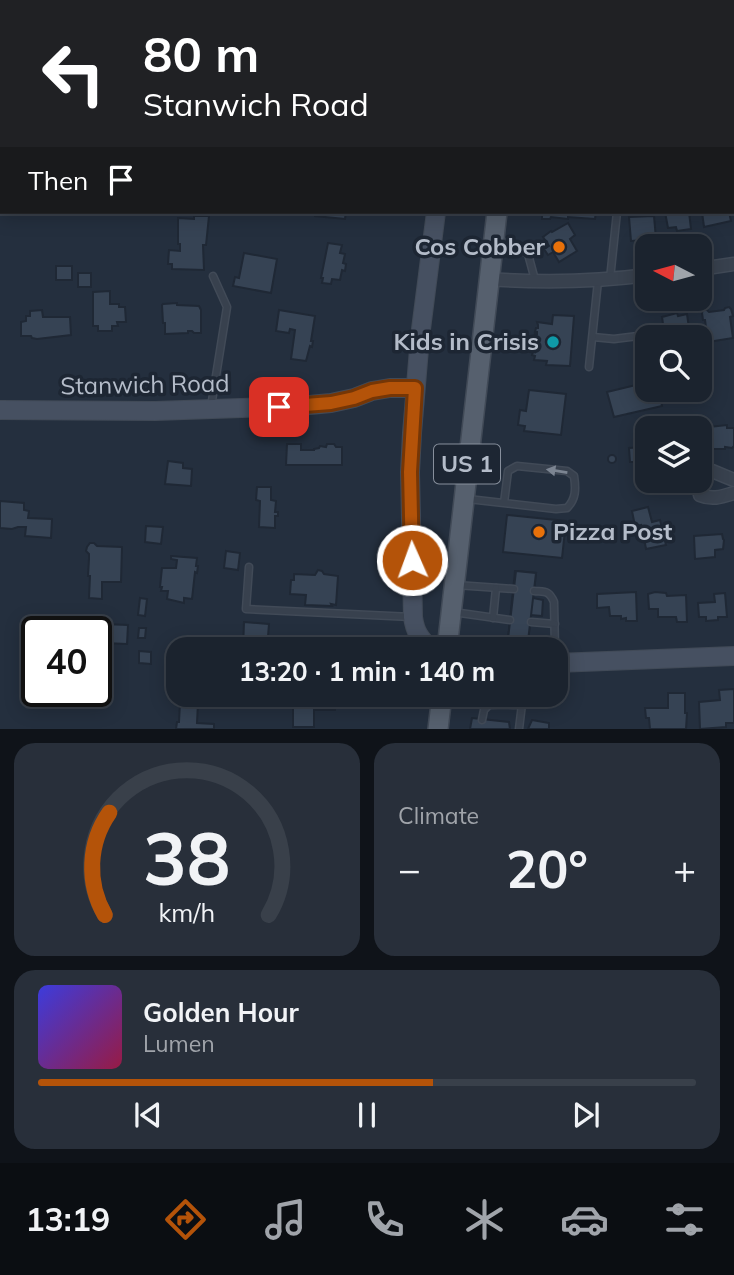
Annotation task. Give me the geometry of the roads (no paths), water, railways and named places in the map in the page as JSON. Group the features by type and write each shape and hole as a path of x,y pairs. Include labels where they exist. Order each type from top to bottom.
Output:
{"main road":[{"name":"US 1","path":"448,637 497,214"},
{"path":"438,729 441,707"}],"street":[{"path":"419,637 413,617 410,472 415,388 436,214"},
{"path":"712,267 734,264"},
{"path":"489,279 536,282 635,276"},
{"name":"Stanwich Road","path":"0,410 80,412 314,405 354,398 372,391 415,388"},
{"path":"712,471 734,480"},
{"path":"700,493 708,498 734,494"},
{"path":"568,663 734,656"}],"lane":[{"path":"589,367 617,214"},
{"path":"494,237 528,254 536,282"},
{"path":"210,409 227,307 213,276"},
{"path":"593,337 614,339 635,336"},
{"path":"463,499 556,509 567,508 573,502 576,489 574,476 567,471 517,466 508,471 504,503"},
{"path":"249,567 246,609 413,617"},
{"path":"454,584 514,589"},
{"path":"493,618 496,588"},
{"path":"534,591 551,595 554,602 555,637"},
{"path":"451,611 510,620"},
{"path":"531,622 555,624"},
{"path":"482,720 487,707"},
{"path":"519,729 522,707"}],"place":[{"name":"Cos Cobber","path":"559,247"},
{"name":"Kids in Crisis","path":"553,342"},
{"name":"Pizza Post","path":"539,532"}]}
